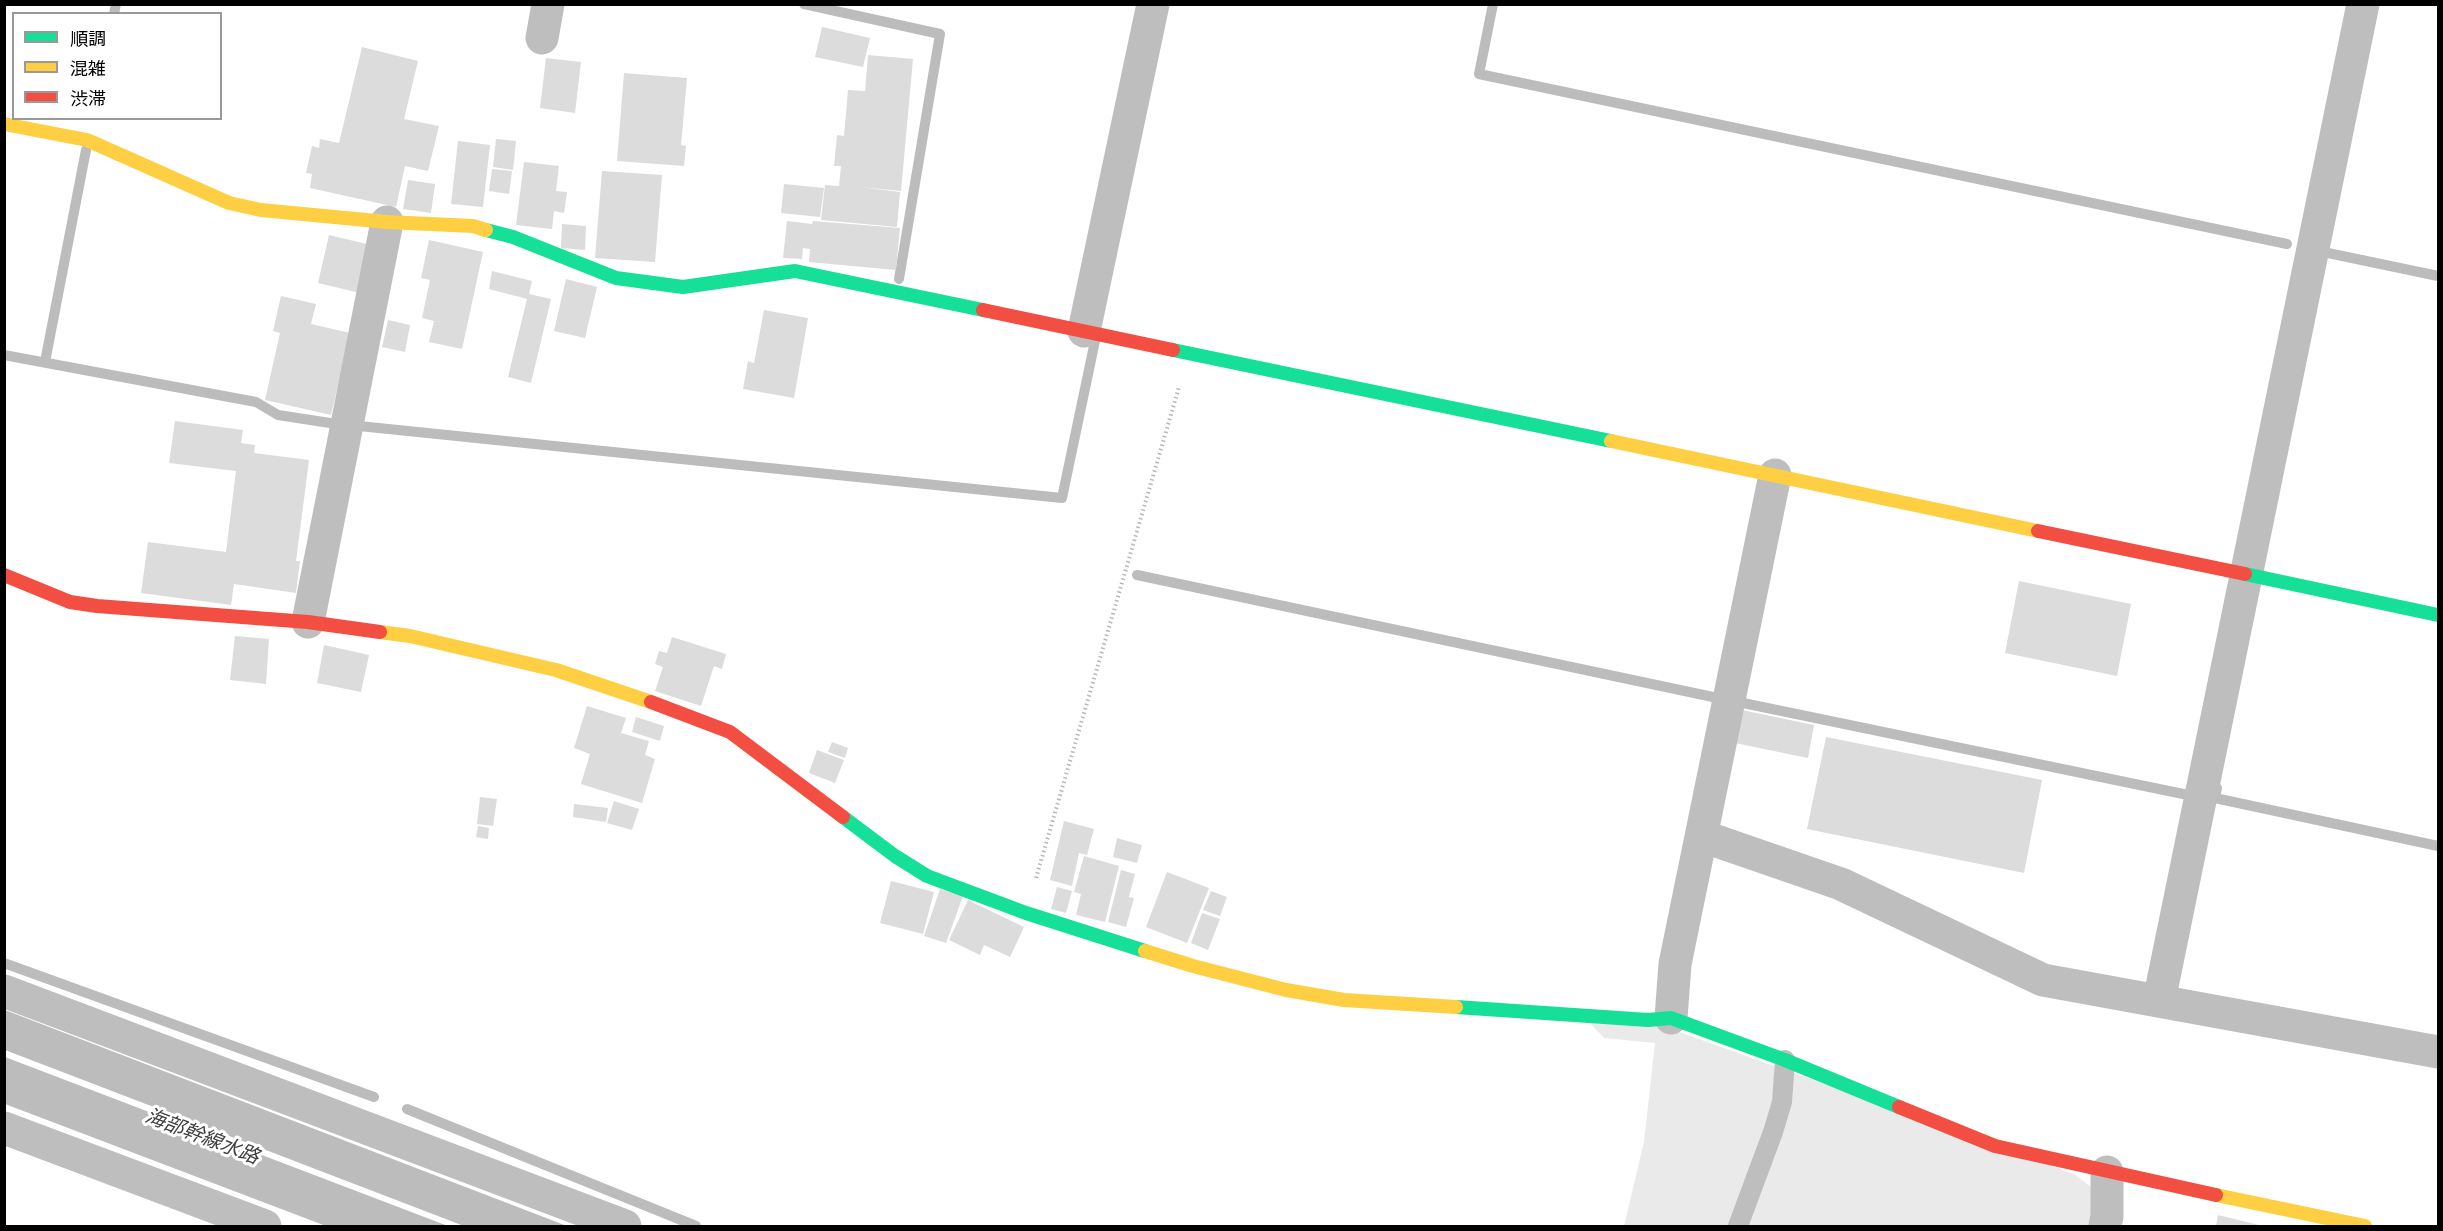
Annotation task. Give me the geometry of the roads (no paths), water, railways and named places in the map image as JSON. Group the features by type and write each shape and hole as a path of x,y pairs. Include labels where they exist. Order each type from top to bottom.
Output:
{"street":[{"path":"542,38 548,4"},
{"path":"1084,331 1153,4"},
{"path":"2159,1001 2363,4"},
{"path":"4,124 87,140 229,203 261,210 387,222 473,226 513,237 616,278 683,287 795,271 2439,615"},
{"path":"308,622 387,222"},
{"path":"1671,1018 1675,964 1775,475"},
{"path":"4,575 70,602 96,606 308,622 410,636 556,670 622,691 730,732 895,856 927,876 1026,913 1193,966 1286,990 1344,1000 1648,1020 1671,1018 1785,1060 1995,1146 2366,1227"},
{"path":"1702,836 1841,884 2043,980 2439,1052"},
{"path":"4,991 625,1227"},
{"path":"4,1128 265,1227"},
{"path":"2105,1227 2107,1172"}],"lane":[{"path":"1738,1227 1779,1112 1785,1060"}],"water":[{"path":"4,1010 567,1226 464,1226 5,1050"},
{"name":"海部幹線水路","path":"4,1057 448,1226 326,1226 5,1104"}],"waterway":[{"path":"114,12 116,4"},
{"path":"804,4 940,34 899,279"},
{"path":"1493,4 1479,74 2287,244"},
{"path":"45,362 86,150"},
{"path":"2328,253 2438,276"},
{"path":"359,426 1062,498 1095,341"},
{"path":"4,355 256,402 278,415 330,423"},
{"path":"1137,575 1713,697"},
{"path":"1743,703 2188,795"},
{"path":"2217,788 2215,798 2438,846"},
{"path":"4,963 374,1097"},
{"path":"407,1109 696,1226"}]}
